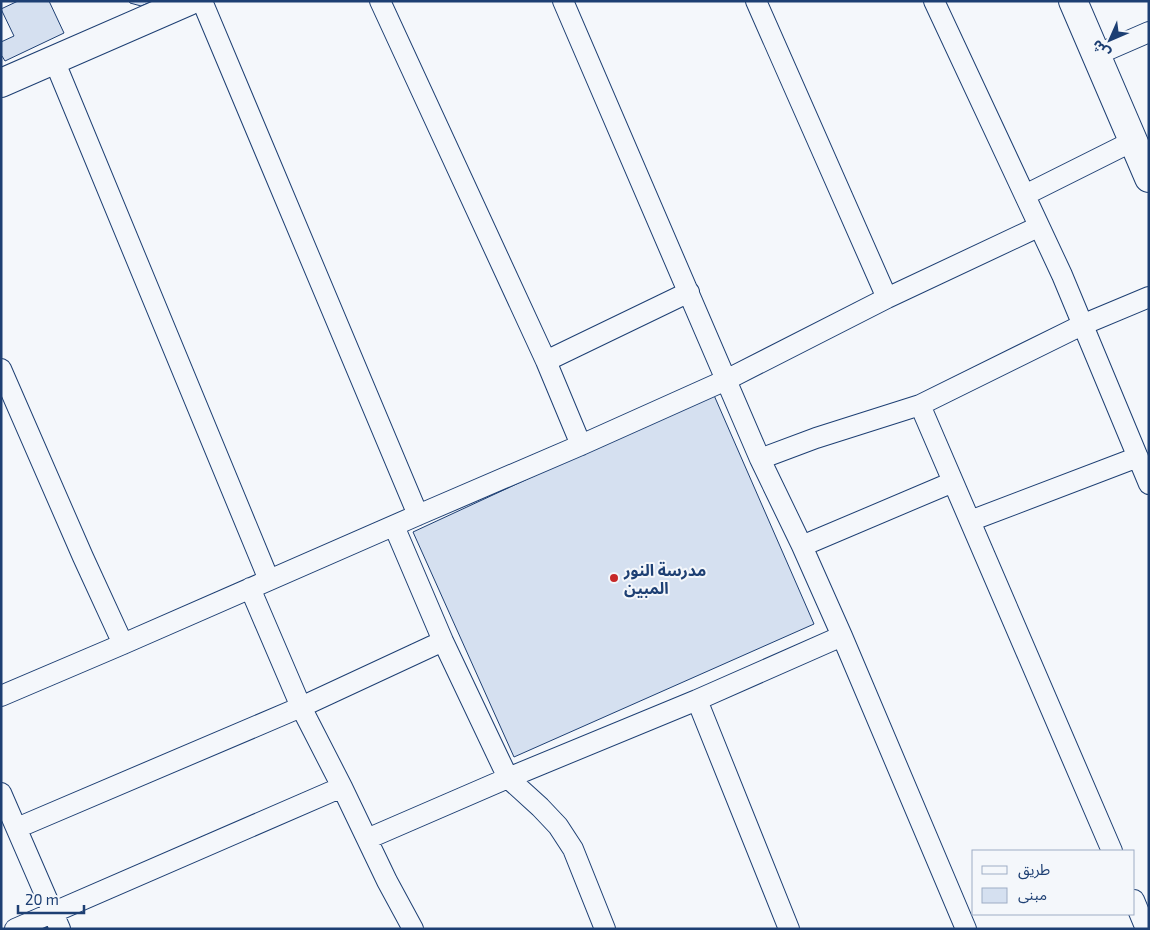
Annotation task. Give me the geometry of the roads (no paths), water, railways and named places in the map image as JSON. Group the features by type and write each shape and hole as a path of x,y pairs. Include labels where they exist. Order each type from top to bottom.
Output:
{"street":[{"path":"1,83 189,1"},
{"path":"202,1 418,515"},
{"path":"380,1 546,361 582,445"},
{"path":"564,1 760,459 802,546 842,636 966,929"},
{"path":"756,1 887,298"},
{"path":"934,1 1062,275 1149,484"},
{"path":"1073,1 1149,178"},
{"path":"1096,55 1149,32"},
{"path":"54,60 269,580"},
{"path":"1025,195 1133,141"},
{"path":"1,696 582,445 726,380 887,298 1038,227"},
{"path":"546,361 689,292"},
{"path":"760,459 816,438 920,405 1082,325 1149,297"},
{"path":"1,369 123,644"},
{"path":"920,405 1112,850"},
{"path":"970,520 1138,457"},
{"path":"802,546 953,482"},
{"path":"394,526 444,641 508,778 558,826 573,848 605,929"},
{"path":"250,588 301,707 342,787 386,882 413,929"},
{"path":"367,839 697,700 842,636"},
{"path":"17,828 301,707 444,641"},
{"path":"697,700 788,929"},
{"path":"15,929 56,920 342,787"},
{"path":"1,793 56,920"},
{"path":"1135,902 1146,929"}],"place":[{"name":"مدرسة النور المبين","path":"614,578"}]}
